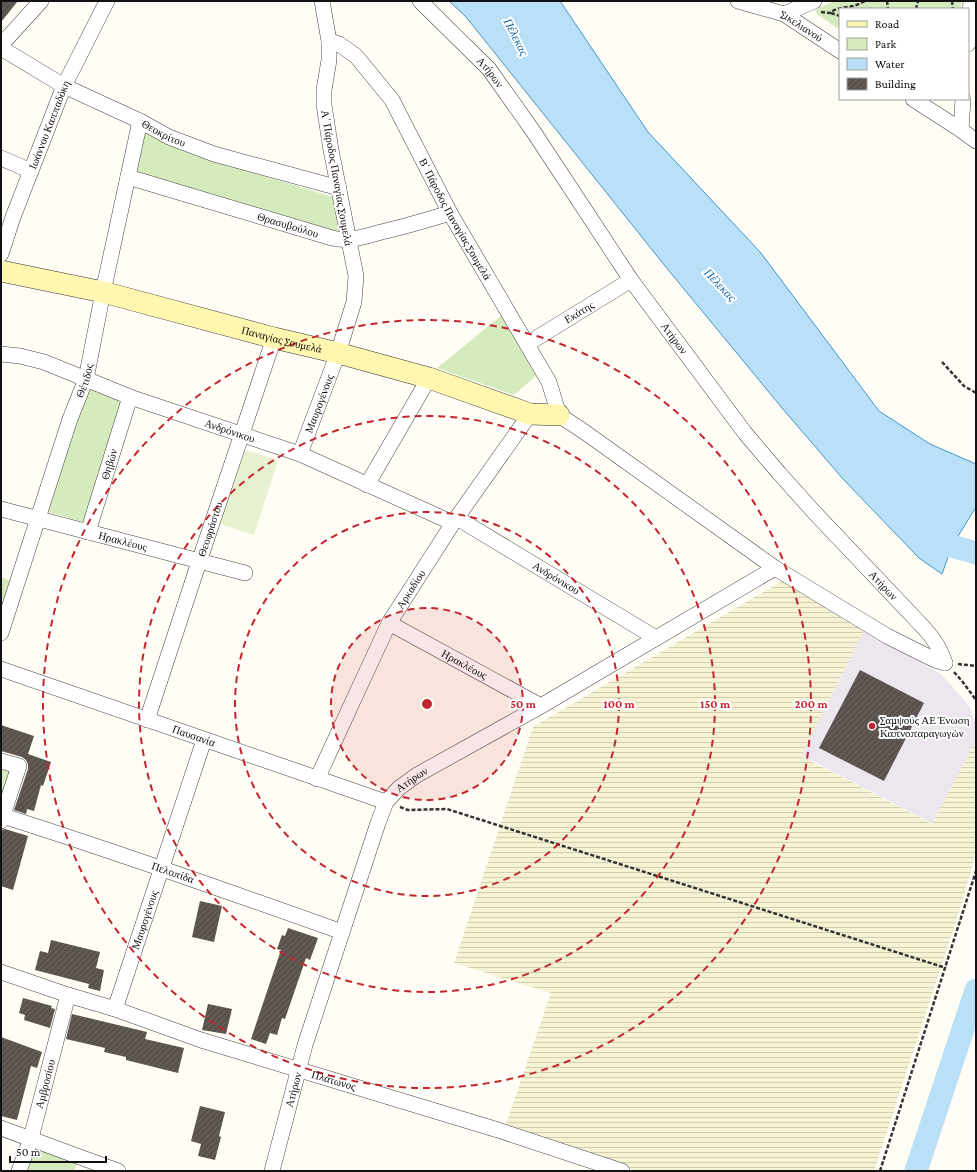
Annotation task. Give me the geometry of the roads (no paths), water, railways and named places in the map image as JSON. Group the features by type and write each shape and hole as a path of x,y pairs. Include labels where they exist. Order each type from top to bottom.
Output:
{"street":[{"path":"1,46 41,1"},
{"name":"Ιωάννου Καππαδόκη","path":"1,254 13,217 64,86 107,1"},
{"name":"Α΄ Πάροδος Παναγίας Σουμελά","path":"322,1 329,41 329,60 324,90 324,105 331,150 356,276 354,302 338,353"},
{"name":"Ατήρων","path":"272,1171 307,1039 378,823 386,802 399,788 417,775 541,706 774,568 887,636 935,660 945,663 942,653 925,629 817,516 755,445 631,280 533,131 489,69 420,1"},
{"name":"Σικελιανού","path":"738,1 784,14 839,50"},
{"path":"969,40 973,24 971,1"},
{"path":"784,14 815,6"},
{"name":"Β΄ Πάροδος Παναγίας Σουμελά","path":"329,41 339,44 356,56 392,100 450,213 549,382 559,415"},
{"name":"Θεοκρίτου","path":"1,46 64,86 140,121 169,137 214,154 339,188"},
{"path":"915,100 976,141"},
{"path":"961,130 963,100"},
{"name":"Θέτιδος","path":"1,633 70,419 86,379 140,121"},
{"path":"1,158 31,171"},
{"name":"Θρασυβούλου","path":"128,177 342,240 348,240 409,225 450,213"},
{"name":"Παναγίας Σουμελά","path":"1,271 103,292 274,338 338,353 429,378 530,414 559,415"},
{"name":"Εκάτης","path":"526,344 631,280"},
{"name":"Θεοφράστου","path":"147,720 274,338"},
{"name":"Μαυρογένους","path":"300,454 338,353"},
{"name":"Ανδρόνικου","path":"1,354 20,356 44,362 130,397 300,454 367,485 455,520 656,638"},
{"path":"367,485 429,378"},
{"name":"Θηβών","path":"88,532 130,397"},
{"name":"Αρκαδίου","path":"317,779 389,623 455,520 530,414"},
{"path":"559,415 774,568"},
{"name":"Ηρακλέους","path":"1,508 199,562 245,573"},
{"name":"Ηρακλέους","path":"389,623 541,706"},
{"name":"Παυσανία","path":"2,672 386,802"},
{"name":"Μαυρογένους","path":"114,1009 204,740"},
{"path":"1,761 19,766 2,819"},
{"name":"Πελοπίδα","path":"2,819 69,837 162,868 342,932"},
{"name":"Πλάτωνος","path":"1,972 114,1009 201,1040 498,1130 622,1171"},
{"name":"Αμβροσίου","path":"19,1171 30,1138 68,995"},
{"path":"1,1128 30,1138 82,1165 118,1171"}],"water":[{"path":"449,1 560,1 648,132 761,253 879,411 930,444 976,464 976,507 952,546 942,574 919,558 843,479 782,408 665,266 466,17"}],"waterway":[{"name":"Πέλεκας","path":"923,536 931,541 976,553"},
{"path":"916,1171 976,990"}],"place":[{"name":"Σαμψούς ΑΕ Ένωση Καπνοπαραγωγών","path":"872,726"}]}
